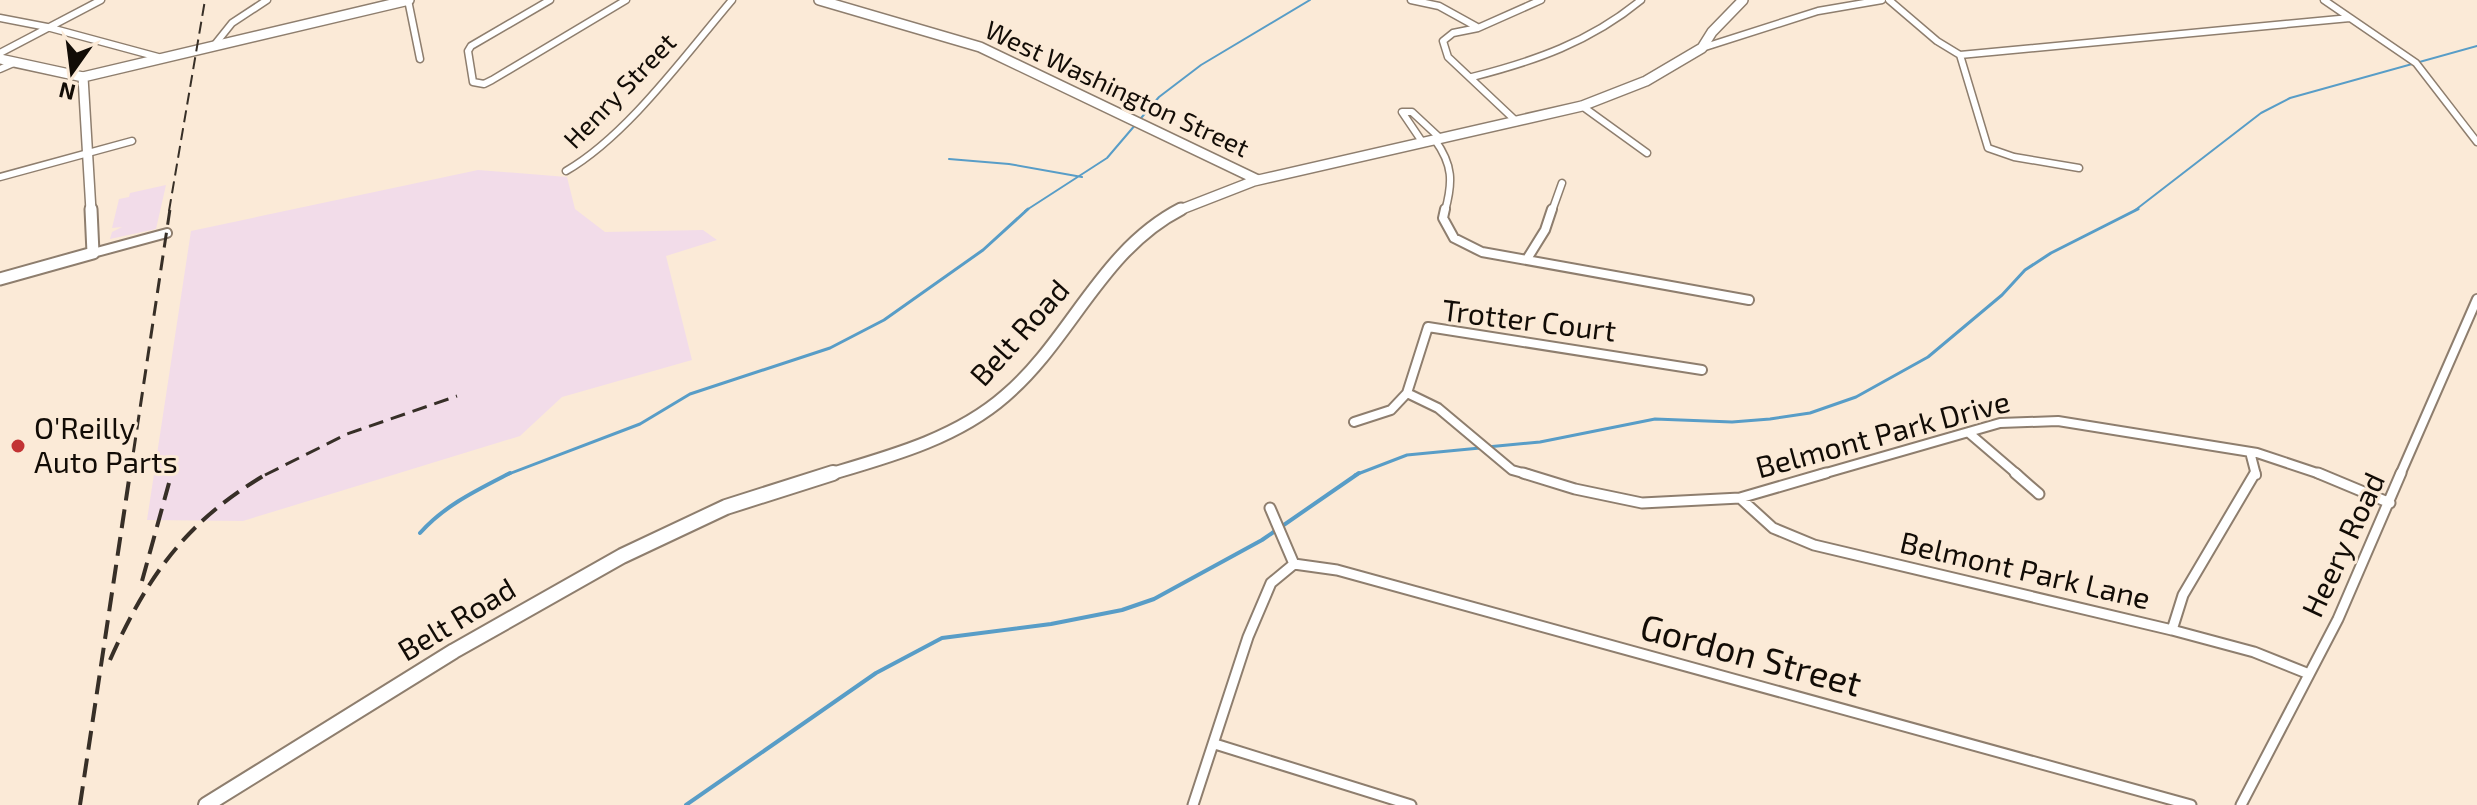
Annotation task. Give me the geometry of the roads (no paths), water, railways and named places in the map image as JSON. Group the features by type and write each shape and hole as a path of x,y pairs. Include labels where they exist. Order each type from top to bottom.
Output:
{"street":[{"path":"0,56 47,27 101,0"},
{"path":"216,43 232,23 267,0"},
{"path":"0,56 83,77 216,43 408,0 420,59"},
{"path":"550,0 483,38 468,51 473,82 484,84 501,75 626,0"},
{"name":"Henry Street","path":"566,171 586,160 609,137 732,0"},
{"name":"West Washington Street","path":"819,0 980,47 1258,180"},
{"path":"1411,0 1439,6 1478,28"},
{"path":"1517,122 1448,57 1443,41 1453,33 1478,28 1541,0"},
{"path":"1472,77 1559,54 1607,29 1641,0"},
{"path":"1702,48 1818,11 1882,0"},
{"path":"1889,0 1937,41 1960,55 2350,18"},
{"path":"2324,0 2416,63 2477,142"},
{"name":"Belt Road","path":"206,805 476,638 591,573 681,527 758,495 922,443 980,414 1018,385 1121,257 1151,229 1193,203 1258,180 1582,106 1646,81 1702,48 1737,1"},
{"path":"0,18 47,27 158,57"},
{"path":"1960,55 1982,138 1988,148 2014,157 2079,168"},
{"path":"0,69 16,62"},
{"path":"83,77 93,253"},
{"path":"1582,106 1647,153"},
{"path":"1433,141 1405,120 1402,112 1412,112 1450,162 1453,172 1443,218 1454,238 1482,252 1749,300"},
{"path":"0,177 132,141"},
{"path":"1527,259 1545,230 1562,183"},
{"path":"0,279 167,233"},
{"name":"Heery Road","path":"2241,805 2309,674 2390,503 2477,299"},
{"name":"Trotter Court","path":"1407,393 1428,327 1702,370"},
{"path":"1354,422 1391,410 1407,393"},
{"name":"Belmont Park Drive","path":"1407,393 1438,408 1512,470 1575,489 1642,503 1740,498 2000,423 2058,421 2250,452 2310,470 2390,503"},
{"path":"1969,433 2039,494"},
{"path":"2172,630 2183,595 2256,476 2250,452"},
{"name":"Belmont Park Lane","path":"1740,498 1773,528 1814,545 2172,630 2254,652 2309,674"},
{"path":"1193,805 1248,637 1271,583 1294,564 1270,508"},
{"name":"Gordon Street","path":"1294,564 1337,570 2191,805"},
{"path":"1215,744 1411,805"}],"waterway":[{"path":"1079,176 1107,158 1159,97 1201,65 1310,0"},
{"path":"2134,211 2261,113 2290,98 2477,46"},
{"path":"949,159 1009,164 1079,176"},
{"path":"1028,209 1079,176"},
{"path":"507,475 640,424 690,394 830,348 884,320 983,250 1028,209"},
{"path":"1487,447 1540,442 1655,419 1732,422 1770,419 1810,413 1856,397 1928,357 2002,295 2025,270 2051,253 2138,209"},
{"path":"1357,474 1407,455 1480,448"},
{"path":"686,805 876,673 942,638 1051,624 1122,610 1154,599 1262,540 1357,474"},
{"path":"420,533 451,506 507,475"}],"railway":[{"path":"169,211 205,0"},
{"path":"130,475 170,209"},
{"path":"265,475 347,434 457,396"},
{"path":"80,805 130,473"},
{"path":"110,660 139,602 172,553 214,511 268,473"},
{"path":"142,581 169,483"}],"place":[{"name":"O'Reilly Auto Parts","path":"18,446"}]}
